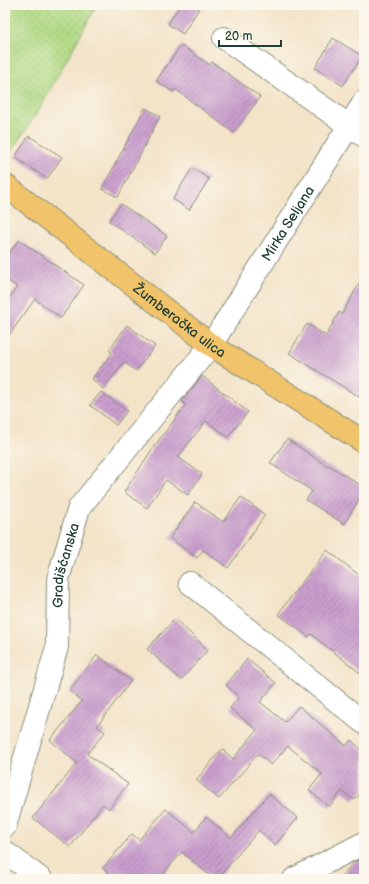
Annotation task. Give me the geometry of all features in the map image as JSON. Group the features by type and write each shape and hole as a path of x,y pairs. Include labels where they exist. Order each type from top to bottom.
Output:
{"main road":[{"name":"Žumberačka ulica","path":"5,185 211,345 364,442"}],"street":[{"path":"224,38 356,130"},
{"name":"Mirka Seljana","path":"211,345 356,130 364,102"},
{"name":"Gradišćanska","path":"5,826 57,647 58,580 79,508 211,345"},
{"path":"190,583 364,723"},
{"path":"294,879 364,842"},
{"path":"5,852 41,879"}],"green space":[{"path":"5,5 97,5 37,113 5,160"}],"building":[{"path":"180,5 201,5 183,34 168,24"},
{"path":"333,38 362,56 343,86 315,68"},
{"path":"181,45 210,65 212,62 260,97 234,133 175,89 173,92 156,81"},
{"path":"145,108 160,116 118,197 102,189"},
{"path":"29,136 62,157 47,179 15,157"},
{"path":"192,168 209,179 189,210 173,199"},
{"path":"121,204 167,236 155,253 109,221"},
{"path":"19,240 84,285 61,318 35,299 5,341 5,304 17,287 5,279 5,259"},
{"path":"364,275 364,400 289,353 307,324 326,336 339,312 342,314"},
{"path":"127,325 155,346 136,371 124,362 103,389 92,379 112,353 109,350"},
{"path":"202,376 248,412 228,437 206,421 178,457 202,474 188,495 166,480 147,508 124,492 155,445 186,405 182,401"},
{"path":"101,392 127,411 116,425 90,405"},
{"path":"287,439 327,466 328,465 364,487 364,491 344,524 306,500 312,491 270,463"},
{"path":"241,497 265,515 228,568 203,550 197,558 170,538 195,502 223,522"},
{"path":"327,550 364,579 364,676 311,634 309,637 278,614"},
{"path":"175,619 208,650 181,680 147,649"},
{"path":"97,655 131,681 97,726 105,732 87,754 128,784 109,809 103,804 70,847 33,818 77,763 50,740 82,701 69,691"},
{"path":"247,659 276,683 260,702 285,722 299,706 346,746 351,740 364,752 364,789 354,800 342,791 329,807 309,790 322,774 288,746 271,765 258,754 219,799 196,780 222,749 233,759 257,730 230,708 239,697 226,685"},
{"path":"269,794 298,818 275,845 259,830 217,879 214,879 182,852 159,879 115,879 103,868 132,834 139,840 166,809 194,832 206,817 231,838"},
{"path":"364,857 364,879 339,879 353,863"}]}
